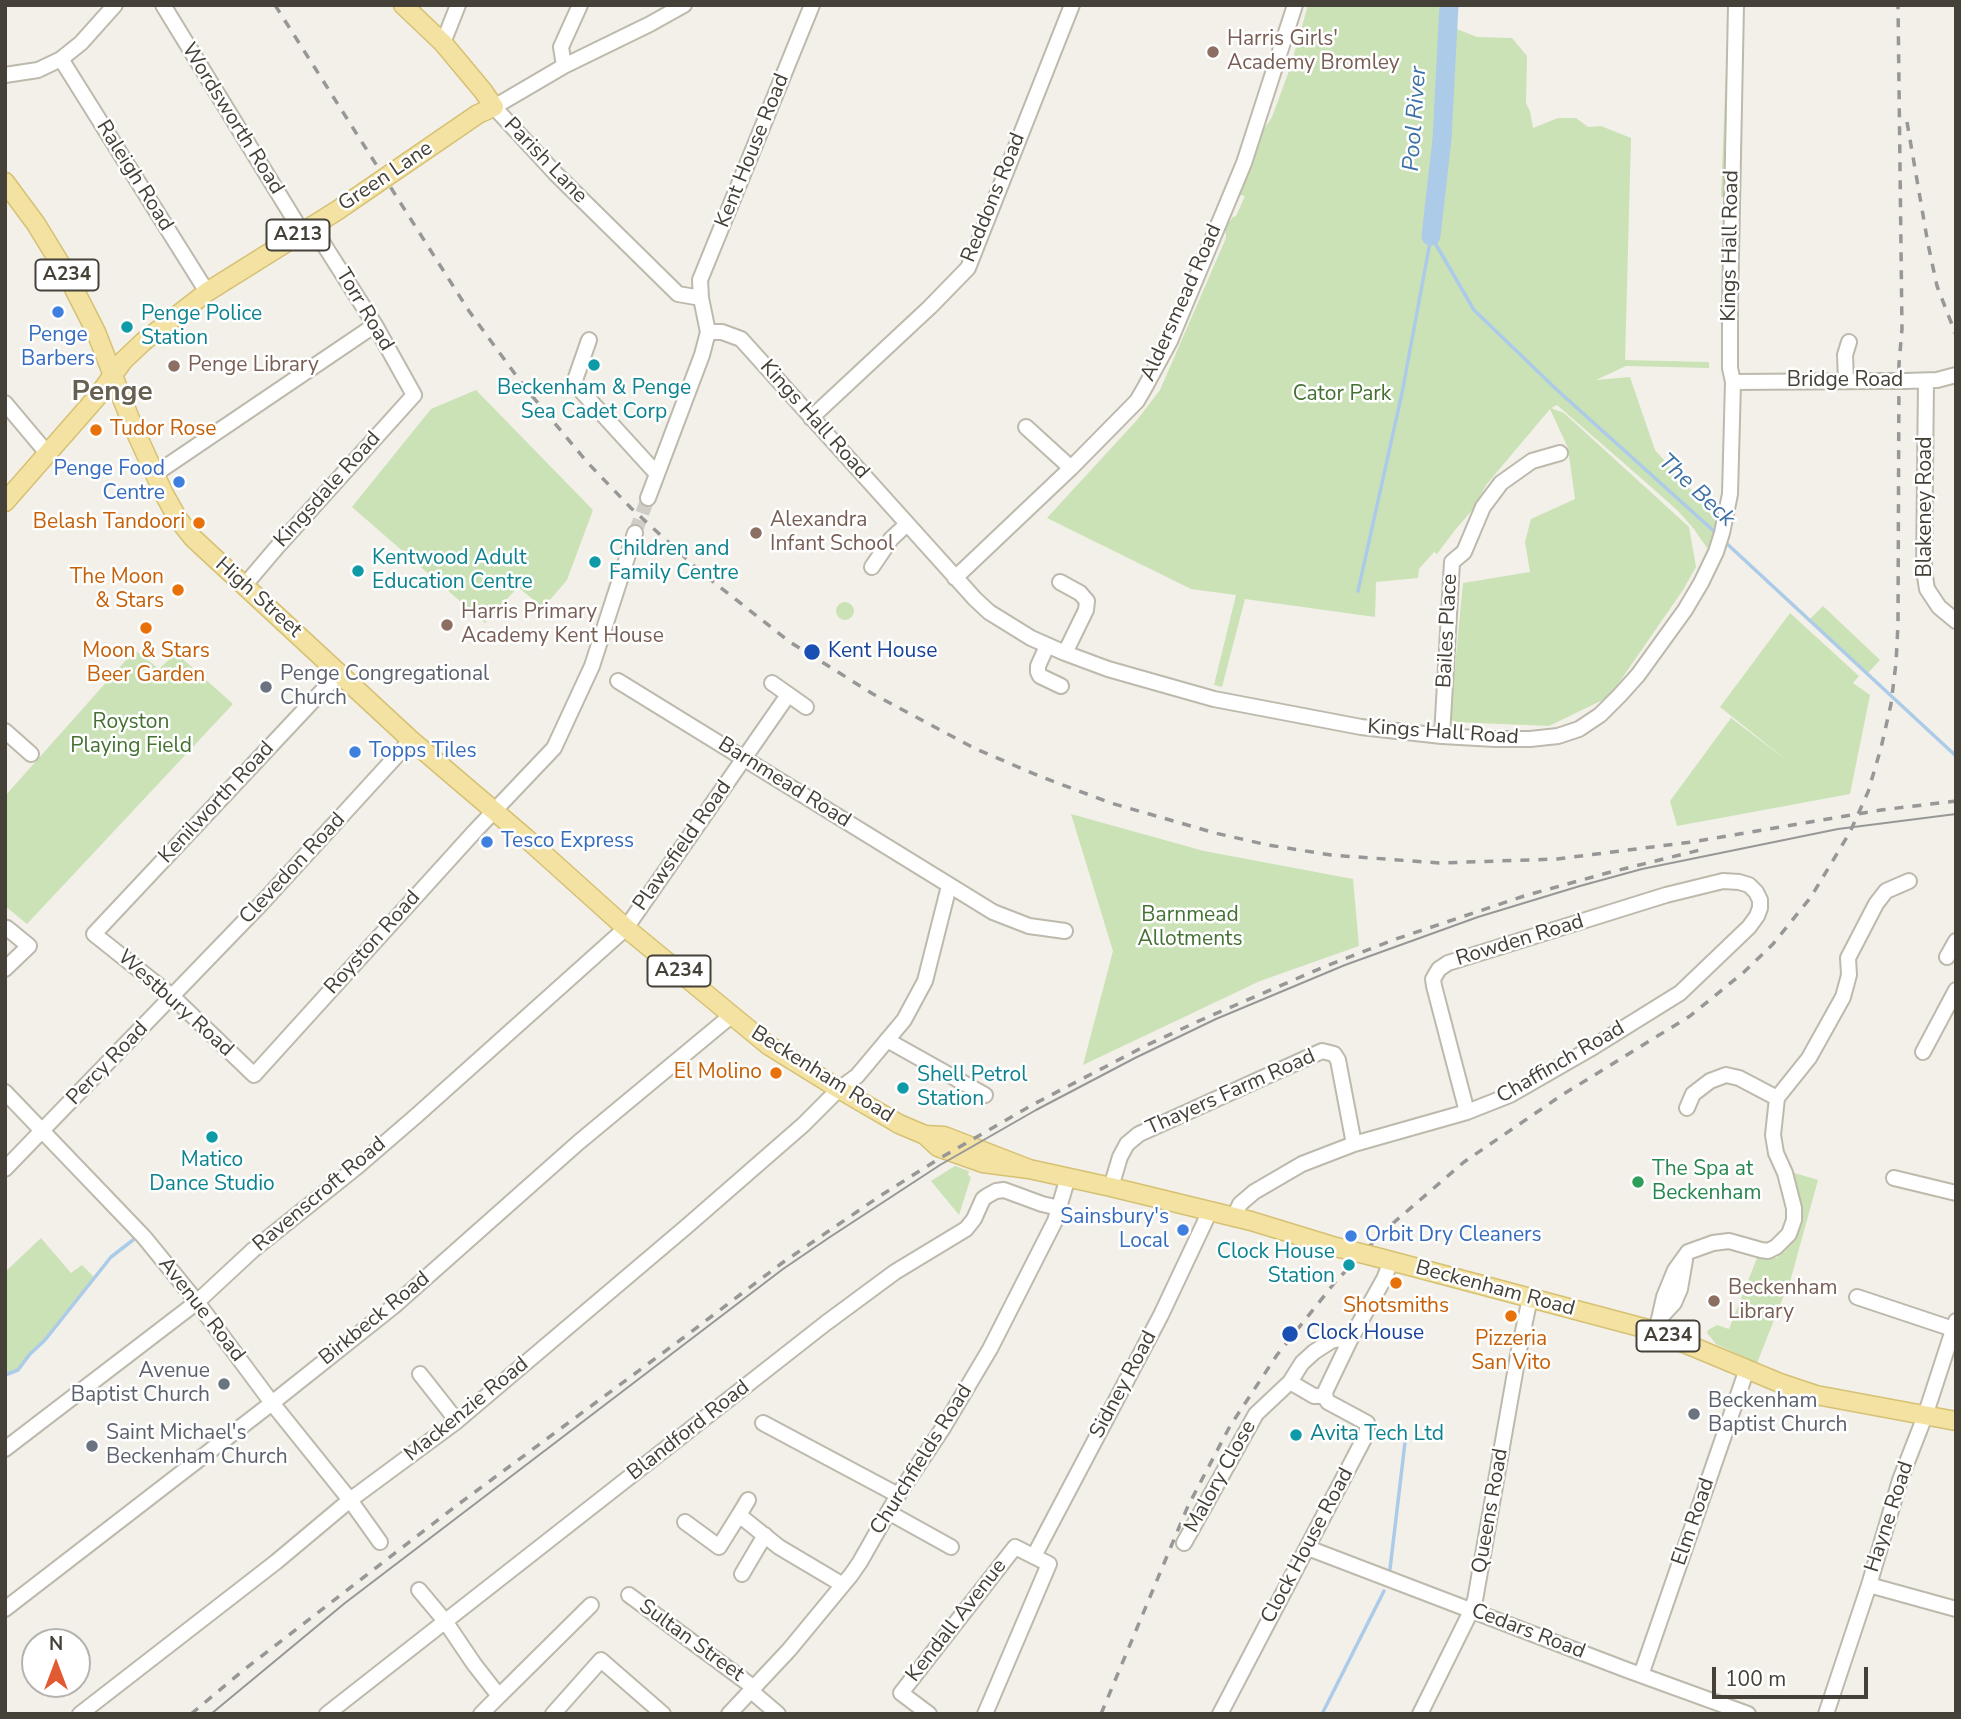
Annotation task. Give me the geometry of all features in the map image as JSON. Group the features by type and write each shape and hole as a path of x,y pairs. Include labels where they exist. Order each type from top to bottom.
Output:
{"main road":[{"name":"Parish Lane","path":"403,5 443,43 494,107"},
{"name":"Green Lane","path":"113,376 143,342 207,292 307,229 478,114 494,107"},
{"name":"High Street","path":"5,182 36,224 66,273 96,332 155,474 178,519 193,538 411,740 626,928"},
{"name":"A213","path":"5,502 113,376"},
{"name":"Beckenham Road","path":"626,928 768,1045 894,1121 926,1135 938,1147 983,1164 1029,1169 1111,1186 1530,1298 1657,1325 1684,1342 1816,1395 1956,1422"}],"street":[{"path":"5,75 38,70 61,60 81,43 116,5"},
{"name":"Wordsworth Road","path":"163,5 307,229"},
{"path":"443,43 458,5"},
{"path":"564,66 561,47 580,5"},
{"path":"494,107 564,66 684,5"},
{"name":"Kent House Road","path":"701,298 700,280 812,5"},
{"name":"Reddons Road","path":"811,418 968,268 1072,5"},
{"name":"Aldersmead Road","path":"956,578 1137,401 1170,341 1244,163 1295,5"},
{"name":"Kings Hall Road","path":"708,332 722,332 741,339 989,612 1046,646 1156,684 1326,722 1442,736 1530,739 1558,736 1579,729 1600,715 1637,675 1685,610 1716,552 1722,533 1730,494 1733,382 1730,368 1730,316 1736,5"},
{"name":"Raleigh Road","path":"61,60 207,292"},
{"name":"Parish Lane","path":"494,107 556,174 678,294 701,298"},
{"name":"Torr Road","path":"307,229 375,326 414,395"},
{"path":"648,498 702,355 708,332 701,298"},
{"path":"155,474 375,326"},
{"path":"589,340 574,383 657,474"},
{"path":"1846,381 1845,355 1849,342"},
{"name":"Bridge Road","path":"1733,382 1926,381 1956,375"},
{"name":"Blakeney Road","path":"1926,381 1924,570 1927,589 1939,607 1956,621"},
{"name":"Kingsdale Road","path":"244,586 414,395"},
{"path":"5,403 47,453"},
{"path":"1026,427 1071,468"},
{"name":"Bailes Place","path":"1442,736 1452,562 1464,552 1483,507 1501,483 1532,461 1560,453"},
{"path":"872,567 891,539 907,524"},
{"path":"494,812 554,748 592,666 635,533"},
{"path":"1060,582 1080,593 1087,601 1086,610 1065,653"},
{"path":"1046,646 1038,672 1040,676 1061,686"},
{"name":"Kenilworth Road","path":"94,934 340,672"},
{"name":"Barnmead Road","path":"618,681 993,912 1029,926 1065,931"},
{"path":"772,683 806,707"},
{"name":"Plawsfield Road","path":"626,928 789,695"},
{"path":"5,731 31,754"},
{"name":"Clevedon Road","path":"173,997 411,740"},
{"name":"Royston Road","path":"254,1076 494,812"},
{"name":"Chaffinch Road","path":"1234,1217 1244,1200 1302,1164 1354,1144 1467,1112 1510,1095 1590,1049 1680,993 1749,927 1760,908 1756,892 1740,881 1723,881 1666,895"},
{"path":"839,1089 858,1076 904,1020 925,981 949,886"},
{"path":"1657,1325 1675,1270 1688,1252 1713,1243 1730,1241 1761,1251 1770,1250 1788,1234 1794,1220 1794,1208 1773,1135 1777,1098 1809,1058 1843,997 1854,974 1848,958 1876,904 1886,891 1904,888"},
{"name":"Rowden Road","path":"1467,1112 1434,986 1433,979 1439,968 1666,895"},
{"name":"Ravenscroft Road","path":"5,1449 197,1302 253,1250 358,1166 626,928"},
{"path":"5,929 29,946 5,969"},
{"name":"Westbury Road","path":"94,934 173,997 254,1076"},
{"path":"1947,957 1956,941"},
{"path":"1923,1052 1956,990"},
{"name":"Percy Road","path":"5,1169 173,997"},
{"name":"Birkbeck Road","path":"5,1609 394,1306 579,1142 732,1015"},
{"path":"887,1040 985,1095"},
{"name":"Thayers Farm Road","path":"1111,1186 1127,1143 1139,1134 1322,1051 1334,1055 1338,1060 1354,1144"},
{"path":"1687,1108 1693,1094 1710,1081 1726,1076 1739,1078 1777,1098"},
{"name":"Mackenzie Road","path":"80,1714 276,1562 350,1500 457,1422 686,1227 803,1125 839,1089"},
{"name":"Avenue Road","path":"5,1092 144,1237 197,1302 380,1542"},
{"name":"Churchfields Road","path":"729,1714 789,1650 860,1562 898,1495 943,1428 990,1349 1047,1239 1068,1177"},
{"path":"1894,1178 1956,1193"},
{"name":"Blandford Road","path":"327,1714 870,1289 966,1229 990,1193 1004,1190 1059,1208"},
{"name":"Sidney Road","path":"1034,1556 1161,1315 1210,1211"},
{"path":"1325,1396 1326,1387 1384,1279 1383,1259"},
{"path":"1857,1297 1954,1325"},
{"name":"Queens Road","path":"1420,1714 1471,1611 1478,1588 1518,1350 1530,1298"},
{"name":"Hayne Road","path":"1826,1714 1900,1480 1925,1416 1954,1325"},
{"path":"1290,1382 1302,1363 1314,1352 1331,1341 1350,1340"},
{"name":"Elm Road","path":"1641,1675 1746,1369"},
{"path":"420,1374 457,1422"},
{"name":"Clock House Road","path":"1220,1714 1368,1429 1367,1423 1328,1402 1325,1396 1314,1396 1290,1382"},
{"name":"Malory Close","path":"1184,1543 1256,1414 1290,1382"},
{"path":"763,1423 898,1495"},
{"path":"685,1522 719,1547 748,1500"},
{"path":"888,1512 951,1547"},
{"path":"739,1515 779,1547 843,1585"},
{"path":"742,1574 765,1535"},
{"name":"Kendall Avenue","path":"929,1714 901,1693 1015,1547 1049,1563 985,1714"},
{"name":"Cedars Road","path":"1308,1548 1748,1714"},
{"path":"1869,1584 1956,1609"},
{"path":"419,1590 499,1696"},
{"name":"Sultan Street","path":"629,1595 751,1688 778,1714"},
{"path":"481,1714 591,1605"},
{"path":"553,1714 601,1660 663,1714"}],"green space":[{"name":"Cator Park","path":"1308,5 1452,5 1451,19 1457,29 1477,37 1512,38 1527,56 1526,103 1533,128 1558,118 1576,118 1588,127 1601,126 1631,138 1625,360 1709,362 1709,368 1626,366 1596,380 1630,377 1655,450 1714,518 1720,534 1707,548 1678,511 1557,405 1551,408 1564,413 1689,527 1696,567 1609,697 1549,726 1456,722 1450,719 1463,583 1530,572 1525,542 1531,519 1575,499 1568,448 1550,409 1486,485 1475,507 1437,554 1434,552 1419,569 1418,578 1376,582 1375,617 1245,599 1222,687 1214,685 1236,595 1191,589 1047,518 1137,420 1160,390 1226,238 1225,228 1236,216 1245,196 1240,195 1251,159 1272,117 1290,68","holes":["1441,122 1447,129 1440,200 1435,215"]},
{"path":"1726,67 1724,197 1721,197"},
{"path":"476,390 593,510 567,580 543,608 518,587 485,623 352,507 431,409"},
{"path":"841,602 849,602 854,611 852,618 841,620 836,615 836,607"},
{"path":"1823,606 1880,660 1867,674 1810,619"},
{"path":"1790,613 1859,676 1853,683 1870,695 1850,794 1677,826 1670,801 1731,718 1789,762 1720,707"},
{"name":"Royston Playing Field","path":"135,650 159,669 176,653 233,704 27,924 5,906 5,796"},
{"name":"Barnmead Allotments","path":"1071,814 1204,851 1353,879 1359,946 1260,981 1083,1065 1113,951"},
{"path":"955,1166 969,1171 968,1175 971,1177 959,1215 931,1181"},
{"path":"1788,1171 1818,1180 1788,1289 1779,1282 1786,1290 1757,1363 1716,1344 1707,1333 1717,1325 1729,1329 1757,1258 1777,1258 1784,1250 1786,1253 1784,1246 1790,1239"},
{"path":"41,1238 71,1273 82,1265 95,1278 18,1370 5,1375 5,1272"}],"waterway":[{"name":"Pool River","path":"1431,236 1442,139 1449,5"},
{"name":"The Beck","path":"1431,236 1474,310 1556,389 1716,533"},
{"path":"1358,591 1402,393 1431,237"},
{"name":"The Beck","path":"1724,541 1956,756"},
{"path":"5,1375 18,1370 111,1257 133,1240"},
{"path":"1390,1569 1406,1434"},
{"path":"1322,1714 1384,1591"}],"tunnel":[{"path":"635,533 648,498"}],"tram line":[{"path":"211,1714 345,1603 783,1269 940,1165 1135,1058 1216,1019 1345,965 1478,917 1580,886 1642,869 1838,829 1956,814"}],"railway":[{"path":"275,5 469,311 523,385 587,462 631,508 702,573 790,642 873,694 974,748 1111,803 1215,833 1331,855 1439,863 1557,859 1692,842 1881,810 1956,801"},
{"path":"1101,1714 1188,1506 1230,1426 1277,1355 1336,1281 1384,1231 1464,1162 1562,1095 1690,1016 1744,972 1773,944 1811,897 1850,832 1868,792 1881,748 1891,704 1896,663 1899,364 1902,329 1898,5"},
{"path":"1907,122 1937,286 1956,335"},
{"path":"191,1714 456,1506 782,1263 937,1160 1034,1104 1201,1020 1396,939 1524,896 1704,849"}],"place":[{"name":"Harris Girls' Academy Bromley","path":"1213,52"},
{"name":"Penge Barbers","path":"58,312"},
{"name":"Penge Police Station","path":"127,327"},
{"name":"Beckenham & Penge Sea Cadet Corp","path":"594,365"},
{"name":"Penge Library","path":"174,366"},
{"name":"Tudor Rose","path":"96,430"},
{"name":"Penge Food Centre","path":"179,482"},
{"name":"Belash Tandoori","path":"199,523"},
{"name":"Alexandra Infant School","path":"756,533"},
{"name":"Children and Family Centre","path":"595,562"},
{"name":"Kentwood Adult Education Centre","path":"358,571"},
{"name":"The Moon & Stars","path":"178,590"},
{"name":"Harris Primary Academy Kent House","path":"447,625"},
{"name":"Moon & Stars Beer Garden","path":"146,628"},
{"name":"Kent House","path":"812,652"},
{"name":"Penge Congregational Church","path":"266,687"},
{"name":"Topps Tiles","path":"355,752"},
{"name":"Tesco Express","path":"487,842"},
{"name":"El Molino","path":"776,1073"},
{"name":"Shell Petrol Station","path":"903,1088"},
{"name":"Matico Dance Studio","path":"212,1137"},
{"name":"The Spa at Beckenham","path":"1638,1182"},
{"name":"Sainsbury's Local","path":"1183,1230"},
{"name":"Orbit Dry Cleaners","path":"1351,1236"},
{"name":"Clock House Station","path":"1349,1265"},
{"name":"Shotsmiths","path":"1396,1283"},
{"name":"Beckenham Library","path":"1714,1301"},
{"name":"Pizzeria San Vito","path":"1511,1316"},
{"name":"Clock House","path":"1290,1334"},
{"name":"Avenue Baptist Church","path":"224,1384"},
{"name":"Beckenham Baptist Church","path":"1694,1414"},
{"name":"Avita Tech Ltd","path":"1296,1435"},
{"name":"Saint Michael's Beckenham Church","path":"92,1446"}],"district":[{"name":"Penge","path":"112,393"}]}
